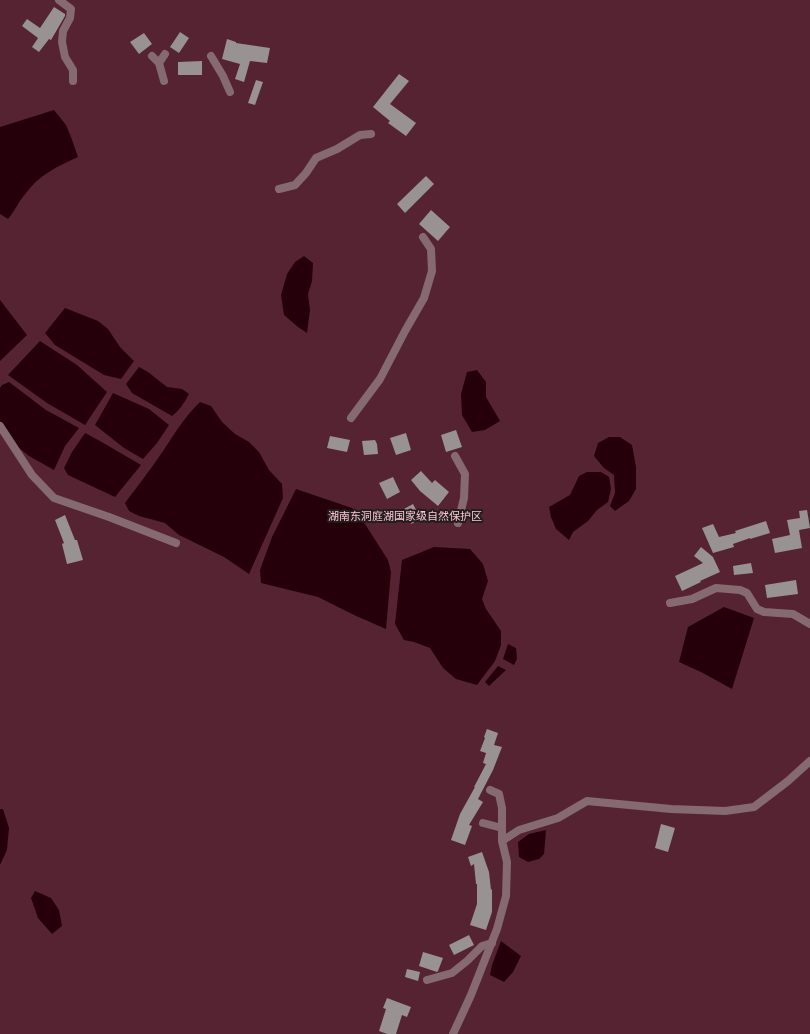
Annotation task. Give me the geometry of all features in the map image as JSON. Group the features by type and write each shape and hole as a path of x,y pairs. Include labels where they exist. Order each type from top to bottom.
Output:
{"street":[{"path":"59,0 71,8 70,18 63,31 62,42 65,57 73,70 73,81"},
{"path":"159,63 165,54"},
{"path":"152,56 159,63 164,81"},
{"path":"211,56 223,76 230,92"},
{"path":"279,189 295,185 306,173 316,158 337,149 360,135 371,134"},
{"path":"351,418 380,379 424,298 432,271 430,248 423,237"},
{"path":"0,426 32,475 54,498 109,517 176,543"},
{"path":"455,456 465,474 464,498 458,523"},
{"path":"670,604 692,599 716,588 740,590 747,593 757,609 764,612 793,614 810,624"},
{"path":"502,841 519,830 558,818 587,801 671,809 725,811 754,807 788,781 810,761"},
{"path":"453,1034 492,943 506,896 507,862 502,841 502,808 499,794 490,790"},
{"path":"482,823 502,828"},
{"path":"427,980 452,973 468,961 482,946 492,943"}],"green space":[{"name":"湖南东洞庭湖国家级自然保护区","path":"0,0 810,0 810,1034 0,1034"}],"shaded area":[{"path":"54,110 66,125 78,157 56,168 37,181 21,199 8,219 0,214 0,127"},
{"path":"304,256 313,263 312,281 308,294 310,310 307,333 284,315 281,295 287,274 295,262"},
{"path":"0,300 27,335 0,361"},
{"path":"65,308 98,321 108,329 120,347 134,361 121,379 104,375 55,345 45,333"},
{"path":"40,341 77,365 107,392 85,425 47,403 8,375"},
{"path":"139,367 167,387 182,389 189,394 182,406 172,416 132,393 126,384"},
{"path":"477,370 486,382 486,397 500,421 485,430 472,432 462,415 461,394 467,372"},
{"path":"9,382 46,410 79,428 65,446 54,470 29,456 14,444 0,424 0,388 2,385"},
{"path":"113,393 149,409 169,425 157,443 143,459 124,448 95,425"},
{"path":"200,402 211,406 222,422 235,434 249,442 259,452 269,470 282,484 283,498 249,574 224,557 179,535 165,523 139,516 129,511 125,503 155,463 183,421"},
{"path":"85,433 141,465 115,497 68,475 64,468 72,452"},
{"path":"609,437 620,437 632,445 636,467 636,489 629,501 615,511 610,506 615,493 614,475 604,468 594,456 598,443"},
{"path":"587,472 601,472 609,477 611,489 608,502 597,510 588,521 573,532 569,540 556,529 549,507 570,495 579,476"},
{"path":"296,489 352,508 365,524 388,560 391,572 386,629 318,597 261,583 260,570 272,537"},
{"path":"434,547 470,549 483,564 488,581 482,599 486,609 501,631 501,645 495,661 477,685 456,679 443,668 430,648 404,640 395,624 402,560"},
{"path":"724,607 754,618 732,689 679,662 688,627"},
{"path":"508,644 516,648 517,659 514,665 503,659"},
{"path":"498,666 506,670 489,686 485,682"},
{"path":"0,809 3,809 9,828 7,850 0,865"},
{"path":"546,830 544,854 539,859 528,862 519,857 518,842 529,834"},
{"path":"35,891 51,898 59,910 62,926 52,934 38,918 31,898"},
{"path":"501,941 521,956 513,972 504,982 490,975"}],"building":[{"path":"54,7 65,14 65,16 51,40 49,39 39,52 32,47 38,38 22,26 27,19 40,28"},
{"path":"180,32 189,38 179,53 170,47"},
{"path":"144,33 152,44 139,54 130,42"},
{"path":"227,39 236,43 270,48 267,63 250,61 244,82 235,79 240,64 222,59"},
{"path":"202,61 202,75 178,75 178,62"},
{"path":"399,74 409,81 390,104 416,123 406,136 388,123 390,121 373,107"},
{"path":"256,80 263,82 255,105 248,103"},
{"path":"426,176 434,184 405,213 397,204"},
{"path":"431,210 450,227 438,241 419,224"},
{"path":"456,430 462,447 446,452 441,435"},
{"path":"406,433 411,450 396,455 390,438"},
{"path":"330,436 350,440 347,452 327,448"},
{"path":"375,440 378,454 364,455 362,441"},
{"path":"421,471 432,483 435,480 449,492 438,506 420,491 411,480"},
{"path":"393,477 400,492 387,499 379,483"},
{"path":"413,504 421,519 411,524 404,509"},
{"path":"807,510 810,528 799,530 802,548 775,553 772,539 790,535 787,520 800,518 799,511"},
{"path":"65,515 75,540 77,540 83,560 67,564 62,544 64,543 55,520"},
{"path":"766,521 770,533 750,538 733,544 734,547 713,553 702,528 713,524 719,537 736,533 735,531"},
{"path":"701,547 713,557 720,572 682,591 675,576 703,563 694,556"},
{"path":"751,563 753,573 734,575 733,566"},
{"path":"796,580 798,594 767,598 765,585"},
{"path":"487,729 498,733 494,745 502,747 493,770 478,799 483,802 469,825 472,826 465,845 451,840 460,814 486,764 483,763 486,753 480,751"},
{"path":"661,824 675,828 668,852 655,848"},
{"path":"482,852 489,872 491,890 492,889 492,912 486,930 470,925 477,904 477,884 474,864 471,866 468,857"},
{"path":"469,935 474,945 454,955 449,945"},
{"path":"423,952 443,958 437,972 419,966"},
{"path":"407,969 420,972 418,981 405,977"},
{"path":"387,998 411,1007 407,1017 402,1015 396,1034 387,1034 379,1031 386,1009 383,1008"}]}
